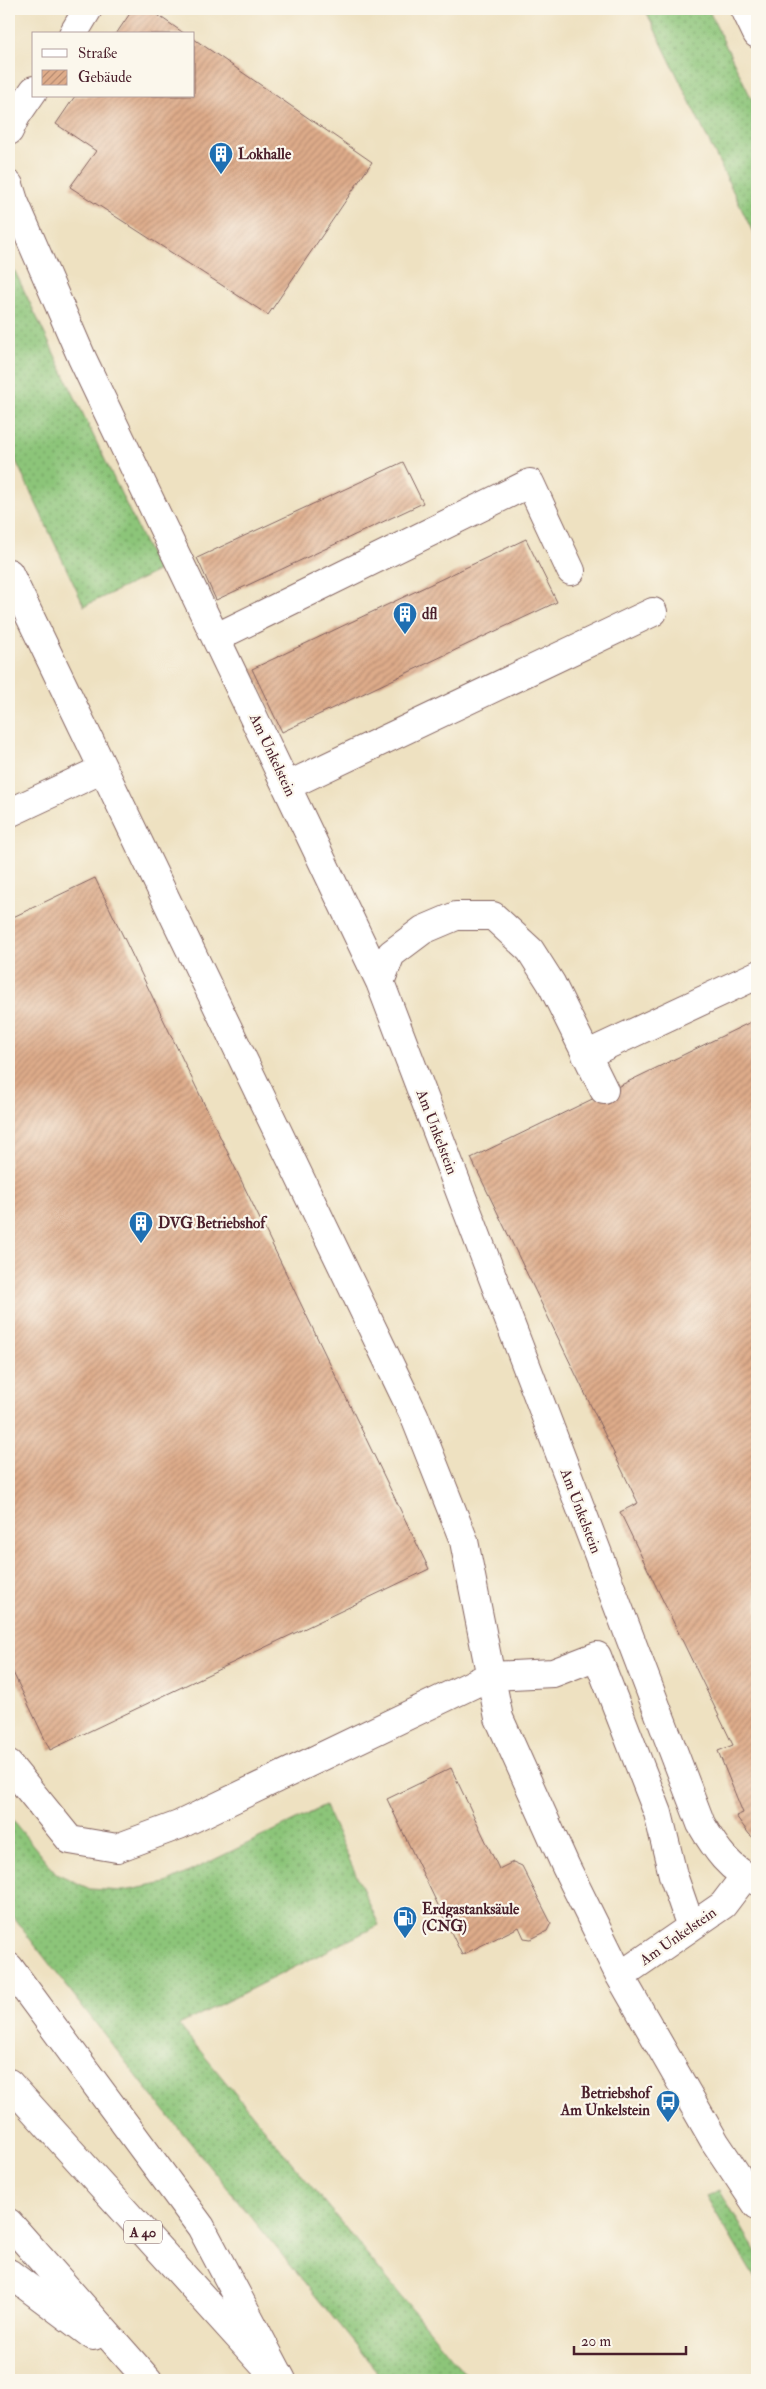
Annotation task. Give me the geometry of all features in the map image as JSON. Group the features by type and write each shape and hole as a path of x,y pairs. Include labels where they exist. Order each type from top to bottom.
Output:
{"main road":[{"path":"74,32 88,9"},
{"path":"745,9 757,34"},
{"path":"9,131 16,116 32,93"},
{"name":"Am Unkelstein","path":"9,185 14,201 82,358 380,982 701,1824 719,1854 751,1879 723,1905 620,1976"},
{"path":"216,637 530,483 571,571"},
{"path":"9,573 414,1415 464,1541 499,1718 566,1867 620,1976 715,2142 757,2205"},
{"path":"288,786 653,612"},
{"path":"9,813 103,769"},
{"path":"380,982 391,954 423,930 456,916 493,916 530,950 551,983 604,1090"},
{"path":"586,1055 757,974"},
{"path":"9,1765 70,1840 116,1848 178,1825 490,1676 553,1673 597,1656 658,1813 673,1875 691,1927"},
{"path":"9,1967 201,2227 282,2380"},
{"name":"A 40","path":"9,2083 278,2380"},
{"path":"9,2223 144,2375"},
{"path":"9,2274 144,2375"}],"green space":[{"path":"645,9 708,9 757,110 757,241"},
{"path":"9,259 158,571 84,606 9,446"},
{"path":"325,1806 379,1925 179,2025 470,2380 384,2380 146,2088 9,1912 9,1816 56,1873 90,1889 123,1891 166,1883"},
{"path":"720,2190 757,2254 757,2282 706,2196"}],"building":[{"path":"133,9 149,9 182,32 117,32"},
{"name":"Lokhalle","path":"195,40 372,162 268,315 70,187 96,151 56,124 74,98 195,98"},
{"path":"403,462 423,503 216,600 197,558"},
{"name":"dfl","path":"526,539 557,602 282,732 252,669"},
{"name":"DVG Betriebshof","path":"95,878 429,1569 50,1750 9,1664 9,919"},
{"path":"757,1019 757,1841 749,1834 736,1816 743,1813 718,1751 733,1745 620,1512 638,1503 471,1158"},
{"path":"451,1768 499,1869 513,1862 522,1866 551,1923 547,1931 531,1939 524,1938 519,1927 462,1955 387,1799"}],"place":[{"name":"Lokhalle","path":"221,175"},
{"name":"dfl","path":"405,635"},
{"name":"DVG Betriebshof","path":"141,1244"},
{"name":"Erdgastanksäule (CNG)","path":"405,1939"},
{"name":"Betriebshof Am Unkelstein","path":"668,2123"}]}
